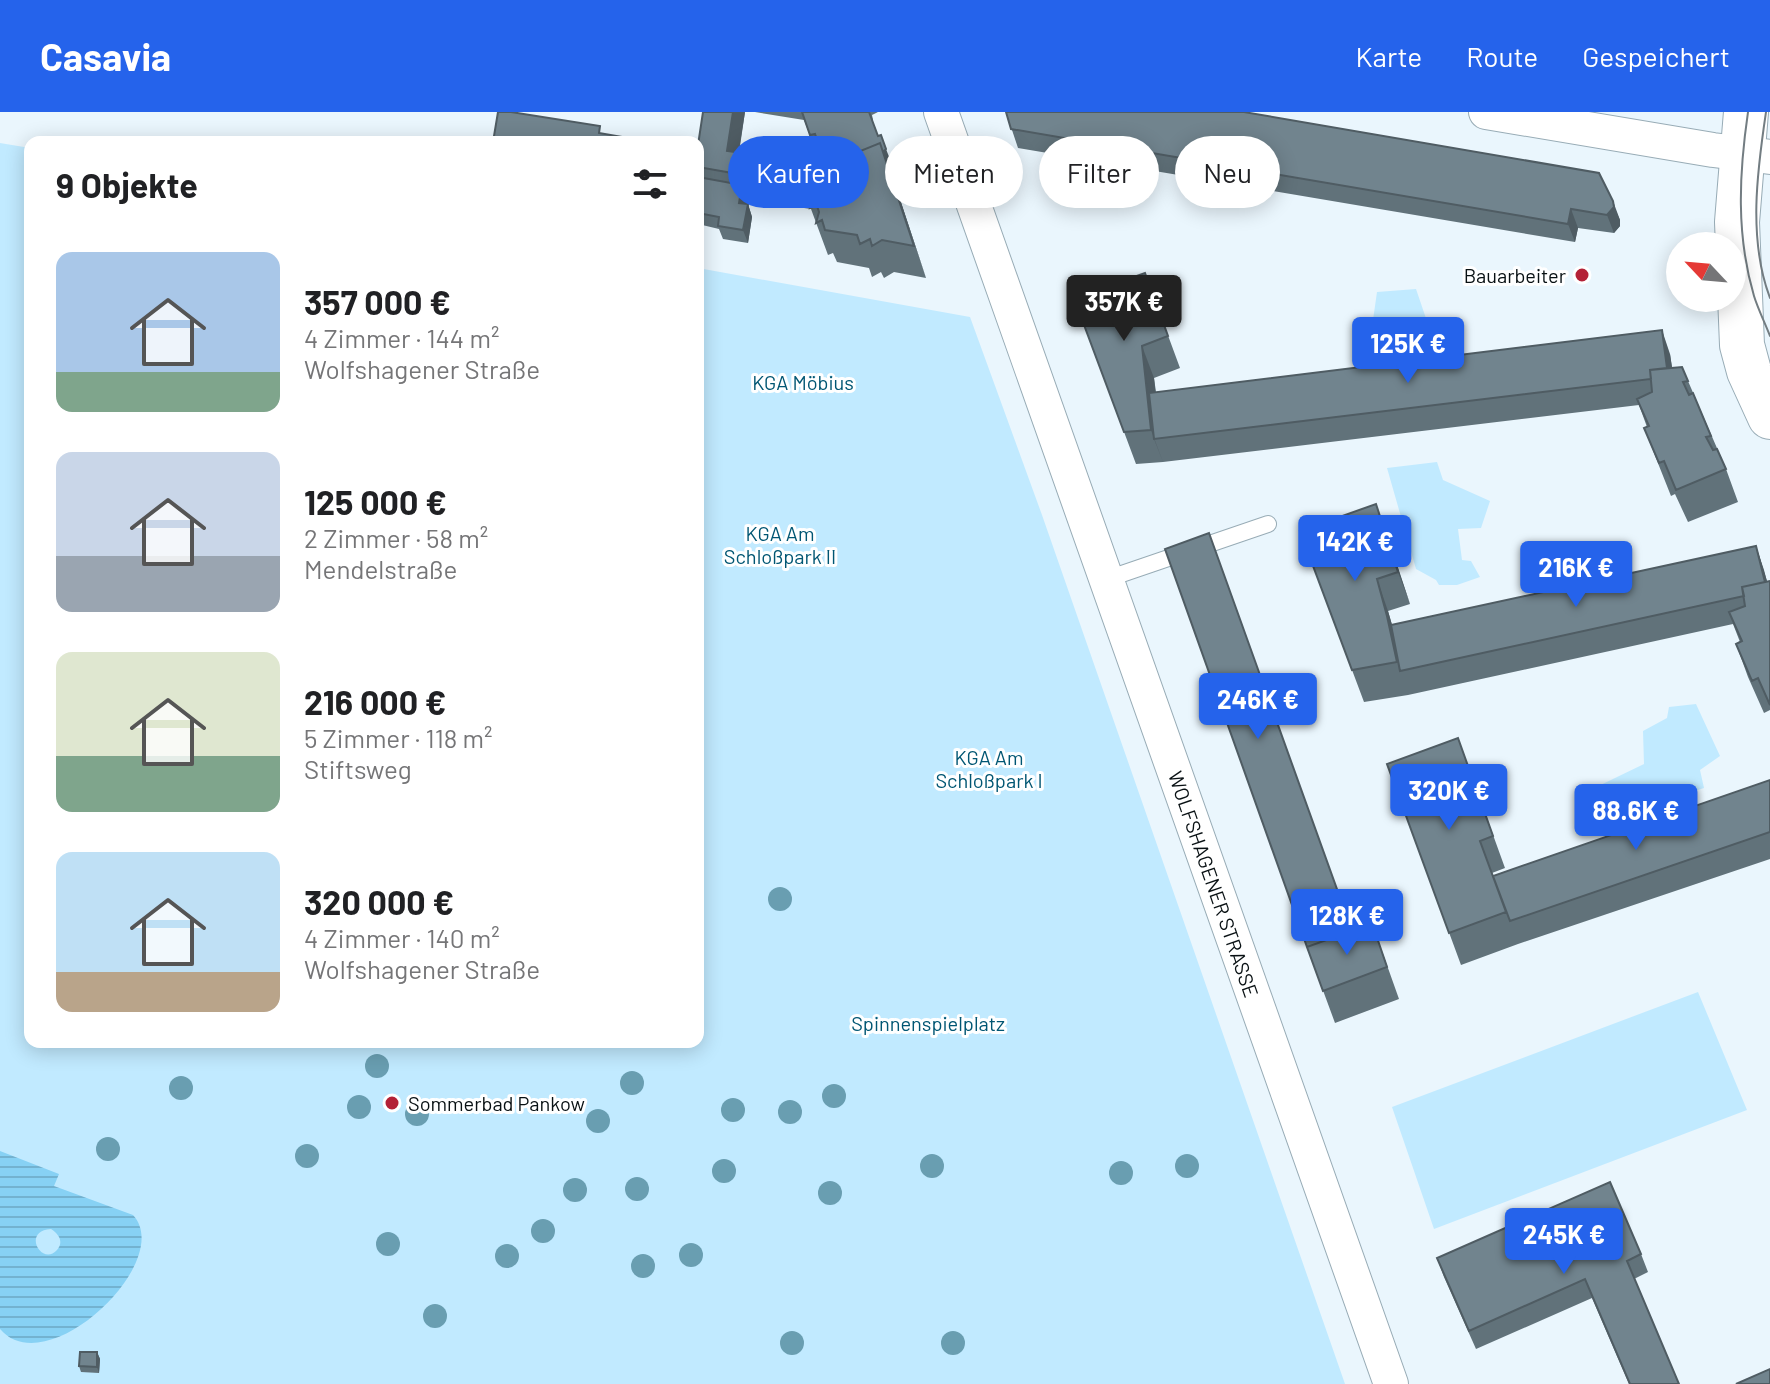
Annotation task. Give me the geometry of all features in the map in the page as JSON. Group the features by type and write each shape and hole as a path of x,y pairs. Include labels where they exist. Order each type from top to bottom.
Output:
{"street":[{"name":"WOLFSHAGENER STRASSE","path":"941,112 1391,1384"},
{"path":"1486,112 1752,141 1737,222 1742,345 1749,371 1770,417"}],"lane":[{"path":"1107,579 1268,524"}],"green space":[{"path":"0,143 24,147 24,1048 704,1048 704,269 970,317 1345,1384 0,1384"},
{"path":"1416,289 1433,339 1370,341 1377,292"},
{"path":"1437,462 1443,480 1490,501 1481,528 1458,529 1462,560 1471,561 1480,577 1457,585 1439,585 1416,569 1387,468"},
{"path":"1696,704 1720,756 1700,770 1704,788 1662,801 1655,815 1618,821 1614,815 1588,823 1586,792 1644,764 1643,731 1667,718 1669,707"},
{"path":"1698,992 1747,1110 1434,1229 1392,1107"}],"shaded area":[{"path":"0,1151 59,1174 54,1186 133,1215 141,1233 139,1255 127,1279 109,1302 86,1321 62,1336 37,1343 15,1340 0,1329","holes":["42,1231 54,1231 60,1238 59,1247 46,1254 37,1247 37,1236"]}],"building":[{"path":"498,112 511,112 600,126 599,133 616,136 494,136"},
{"path":"703,112 733,112 728,136 728,172 704,168 704,136 699,136"},
{"path":"802,112 869,112 885,150 883,152 880,143 869,147 869,136 810,135"},
{"path":"1006,112 1244,112 1599,173 1614,207 1607,215 1571,209 1568,224 1280,175 1280,136 1175,136 1175,157 1159,154 1159,136 1052,136 1011,129"},
{"path":"880,143 885,158 885,208 901,208 914,246 882,240 872,246 870,239 860,244 857,235 825,230 822,220 816,223 818,208 869,208 869,147"},
{"path":"704,178 728,182 728,208 747,208 743,230 718,226 719,217 704,214"},
{"path":"1145,273 1168,336 1142,346 1151,430 1124,432 1074,298"},
{"path":"1662,330 1667,368 1650,370 1651,379 1154,439 1149,393"},
{"path":"1682,367 1688,381 1683,382 1689,395 1693,393 1711,436 1706,437 1713,450 1717,449 1726,469 1676,490 1664,461 1659,463 1644,428 1649,426 1637,399 1652,392 1650,370"},
{"path":"1376,504 1398,572 1377,579 1397,662 1352,670 1300,531"},
{"path":"1209,533 1352,931 1307,947 1165,549"},
{"path":"1756,546 1765,582 1742,587 1744,596 1400,671 1391,625"},
{"path":"1770,581 1770,705 1758,678 1752,681 1736,644 1742,641 1729,612 1745,606 1742,587"},
{"path":"1458,738 1493,836 1480,841 1506,912 1449,933 1387,764"},
{"path":"1770,780 1770,832 1510,921 1493,876"},
{"path":"1372,923 1387,967 1323,991 1307,947"},
{"path":"1610,1182 1641,1254 1627,1261 1679,1384 1630,1384 1585,1279 1469,1331 1437,1258"},
{"path":"80,1352 97,1352 97,1367 79,1366"},
{"path":"1770,1369 1770,1384 1736,1384"}],"tram line":[{"path":"1748,112 1741,181 1744,250 1754,296 1770,336"},
{"path":"1766,112 1756,206 1759,253 1770,298"}],"place":[{"name":"Bauarbeiter","path":"1582,275"},
{"name":"Sommerbad Pankow","path":"392,1103"}],"park label":[{"name":"KGA Möbius","path":"803,382"},
{"name":"KGA Am Schloßpark II","path":"780,544"},
{"name":"KGA Am Schloßpark I","path":"989,768"},
{"name":"Spinnenspielplatz","path":"928,1023"}]}
